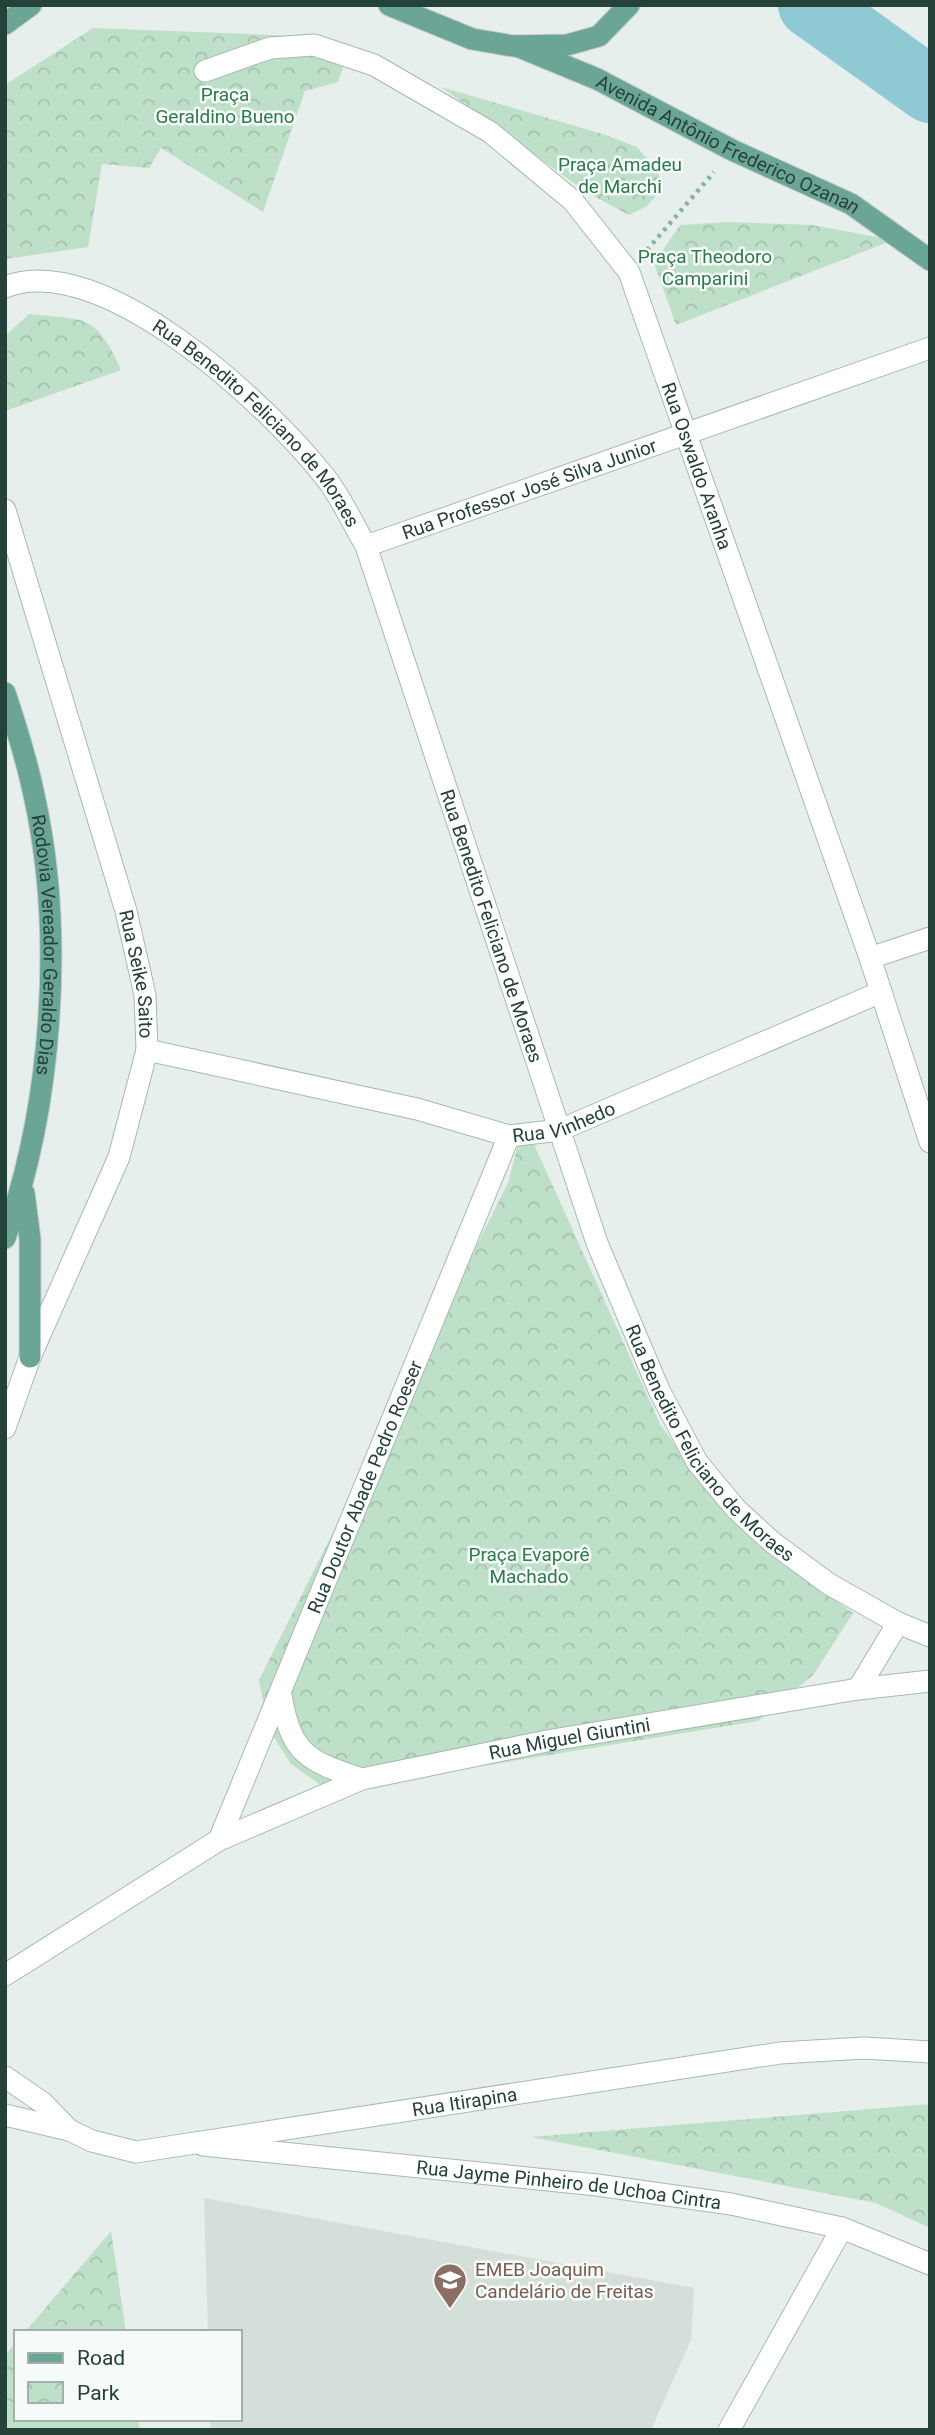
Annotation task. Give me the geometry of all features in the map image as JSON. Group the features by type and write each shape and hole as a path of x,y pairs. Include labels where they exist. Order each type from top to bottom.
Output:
{"main road":[{"path":"5,24 31,5"},
{"path":"389,5 472,39 517,46 567,45 598,36 629,6"},
{"name":"Avenida Antônio Frederico Ozanan","path":"517,46 597,79 732,150 851,204 930,260"},
{"name":"Rodovia Vereador Geraldo Dias","path":"5,693 35,796 47,879 50,962 42,1100 23,1188 5,1238"},
{"path":"23,1188 30,1239 30,1357"}],"street":[{"name":"Rua Oswaldo Aranha","path":"205,71 270,48 314,45 374,65 490,132 573,201 629,272 683,433 870,958 930,1142"},
{"name":"Rua Benedito Feliciano de Moraes","path":"5,287 43,278 66,283 107,298 173,335 262,406 327,478 366,546 597,1242 659,1390 696,1462 736,1509 772,1542 829,1584 898,1623 930,1636"},
{"name":"Rua Professor José Silva Junior","path":"366,546 930,348"},
{"name":"Rua Seike Saito","path":"5,509 126,911 145,995 147,1050 119,1157 30,1357 5,1428"},
{"path":"870,958 930,937"},
{"name":"Rua Vinhedo","path":"147,1050 417,1109 509,1136 560,1129 881,992"},
{"name":"Rua Doutor Abade Pedro Roeser","path":"219,1840 509,1136"},
{"path":"858,1689 898,1623"},
{"name":"Rua Miguel Giuntini","path":"5,1975 219,1840 362,1779 547,1741 858,1689 930,1681"},
{"path":"281,1695 287,1730 302,1751 327,1768 362,1779"},
{"name":"Rua Itirapina","path":"5,2115 69,2130 92,2141 136,2152 199,2145 780,2053 864,2048 930,2052"},
{"path":"5,2077 43,2103 69,2130"},
{"name":"Rua Jayme Pinheiro de Uchoa Cintra","path":"199,2145 597,2185 731,2204 842,2228 930,2264"},
{"path":"729,2430 842,2228"}],"path":[{"path":"629,272 732,150"}],"shaded area":[{"name":"EMEB Joaquim Candelário de Freitas","path":"204,2198 694,2288 691,2340 651,2430 211,2430 210,2421 242,2421 242,2330 208,2330"}],"green space":[{"name":"Praça Geraldino Bueno","path":"93,28 298,36 347,56 338,82 305,91 263,212 161,148 149,168 102,164 88,247 5,259 5,85"},
{"name":"Praça Amadeu de Marchi","path":"441,87 606,135 637,147 658,171 662,189 647,206 629,215 586,192"},
{"name":"Praça Theodoro Camparini","path":"728,222 812,225 893,240 676,325 654,263 680,225"},
{"path":"29,314 77,319 87,323 104,338 121,370 5,411 5,336"},
{"name":"Praça Evaporê Machado","path":"524,1122 661,1426 721,1505 782,1564 853,1613 814,1674 758,1721 329,1791 291,1764 268,1728 259,1680 508,1183"},
{"path":"930,2104 930,2228 876,2203 531,2137"},
{"path":"111,2231 126,2330 27,2330"},
{"path":"14,2345 14,2421 138,2421 140,2430 5,2430 5,2355"}],"waterway":[{"path":"811,5 930,90"}],"place":[{"name":"EMEB Joaquim Candelário de Freitas","path":"450,2310"}]}
